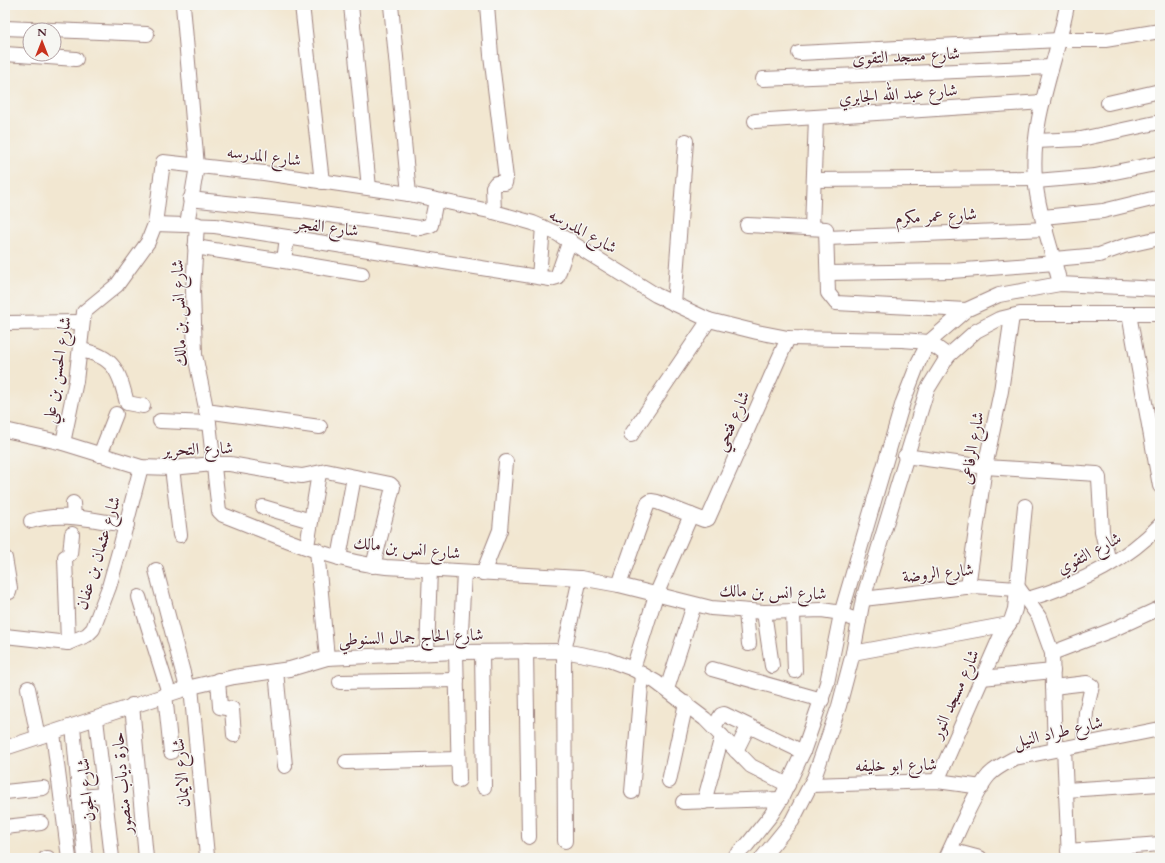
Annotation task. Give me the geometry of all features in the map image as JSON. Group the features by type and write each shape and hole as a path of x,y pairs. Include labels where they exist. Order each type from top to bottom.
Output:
{"street":[{"name":"شارع انس بن مالك","path":"183,5 196,166 190,199 195,246 193,290 195,355 208,417 213,464 221,513 339,558 373,566 580,578 619,585 694,605 746,612 792,612 822,610 841,614 859,621"},
{"path":"302,5 322,182"},
{"path":"351,5 369,188"},
{"path":"391,5 409,194"},
{"path":"487,5 490,55 506,178 505,183 496,183 493,187 494,212"},
{"path":"1060,284 1044,223 1035,179 1036,141 1051,67 1060,40 1066,5"},
{"path":"5,28 147,34"},
{"path":"799,53 1060,40 1105,40 1160,31"},
{"path":"5,54 76,59"},
{"name":"شارع مسجد التقوى","path":"763,79 1051,67"},
{"path":"1108,103 1160,90"},
{"name":"شارع عبد الله الجابري","path":"755,121 1043,102"},
{"path":"812,228 816,117"},
{"path":"1036,141 1081,139 1160,122"},
{"path":"674,304 686,141"},
{"name":"شارع المدرسه","path":"163,162 409,194 494,212 543,227 570,240 605,263 674,304 709,320 757,332 788,338 902,340 929,342"},
{"name":"شارع الحسن بن علي","path":"63,443 80,350 82,322 87,308 110,293 148,242 155,224 163,162"},
{"path":"814,180 1035,179 1095,176 1160,163"},
{"name":"شارع عمر مكرم","path":"747,225 812,228 827,233 1044,223 1160,197"},
{"path":"190,199 301,211 420,228 431,225 436,200"},
{"path":"155,224 192,224 287,237"},
{"path":"539,277 543,227"},
{"path":"827,233 828,293 836,303 966,310"},
{"name":"شارع الفجر","path":"284,262 287,237 550,279 557,277 570,240"},
{"path":"828,273 952,271 1054,261 1098,255 1124,246 1160,238"},
{"path":"195,246 362,274"},
{"path":"733,858 760,830 781,799 803,752 822,700 831,666 841,614 903,402 919,361 929,342 966,310 999,295 1060,284 1160,289"},
{"path":"762,858 792,821 811,785 839,706 853,653 863,599 905,456 927,390 948,356 976,331 998,319 1020,314 1160,314"},
{"path":"1129,314 1158,463 1160,486"},
{"name":"شارع الرفاعى","path":"968,587 986,467 1001,391 1012,316"},
{"path":"631,435 709,320"},
{"path":"5,323 82,322"},
{"name":"شارع فتحي","path":"691,515 704,520 708,519 788,338"},
{"path":"929,342 948,356"},
{"path":"80,350 91,352 110,363 122,381 127,403 143,406"},
{"path":"100,455 116,414"},
{"path":"160,421 208,417 320,427"},
{"name":"شارع التحرير","path":"5,430 63,443 141,467 172,468 230,464 302,476 330,472 390,484 393,487 373,566"},
{"path":"905,456 986,467 1097,474 1099,478 1102,531 1109,563"},
{"path":"483,573 500,530 506,462"},
{"name":"شارع عثمان بن عفان","path":"5,636 68,643 87,635 97,622 127,525 141,467"},
{"path":"172,468 180,535"},
{"path":"319,473 311,521 312,548 327,658"},
{"path":"339,558 354,477"},
{"path":"619,585 648,503 651,501 657,502 691,515 656,595 638,672 632,792"},
{"path":"73,503 74,518"},
{"name":"شارع مسجد النور","path":"937,781 1001,635 1009,624 1013,615 1025,506"},
{"path":"264,507 311,521"},
{"path":"31,521 57,509 74,518 127,525"},
{"name":"شارع التقوي","path":"1028,599 1071,585 1140,545 1160,526"},
{"path":"68,643 65,557 70,554 72,534"},
{"path":"5,558 10,590 5,592"},
{"path":"427,653 430,569"},
{"name":"شارع الايمان","path":"156,570 189,687 206,856"},
{"path":"459,780 457,680 464,572"},
{"path":"565,841 564,651 580,578"},
{"name":"شارع الروضة","path":"863,599 968,587 1017,587"},
{"path":"1017,587 1028,599 1039,618 1052,653 1053,687 1059,749 1066,790 1068,855 1160,844"},
{"path":"139,597 167,694 171,752"},
{"path":"667,689 694,605"},
{"path":"1052,653 1112,630 1160,608"},
{"path":"746,612 749,644"},
{"path":"764,612 772,666"},
{"path":"792,612 794,671"},
{"name":"شارع مسجد النور","path":"853,653 1009,624"},
{"path":"526,651 529,837"},
{"name":"شارع الحاج جمال السنوطي","path":"5,748 189,687 218,680 276,671 327,658 458,652 564,651 599,657 638,672 667,689 686,703 718,731 757,770 788,785"},
{"path":"482,652 484,787"},
{"path":"712,669 822,700"},
{"path":"276,671 285,766"},
{"path":"982,678 1053,671"},
{"path":"218,680 220,707 232,708 234,735"},
{"path":"340,682 457,680"},
{"path":"1053,687 1087,683 1092,686 1086,716 1084,743"},
{"path":"28,688 38,737"},
{"path":"669,780 686,703"},
{"name":"حارة دياب منصور","path":"132,705 146,858"},
{"path":"704,802 718,731 723,714 803,752"},
{"name":"شارع الجون","path":"96,719 112,858"},
{"path":"73,726 85,858"},
{"path":"736,750 748,727"},
{"name":"شارع طراد النيل","path":"948,854 989,775 1002,765 1015,758 1160,729"},
{"path":"53,733 69,858"},
{"path":"346,762 458,759"},
{"name":"شارع ابو خليفه","path":"811,785 937,781 982,787"},
{"path":"1066,790 1160,784"},
{"path":"5,792 43,788"},
{"path":"79,797 105,795"},
{"path":"683,802 781,799"},
{"path":"5,827 41,823"},
{"path":"948,854 980,858"}]}
